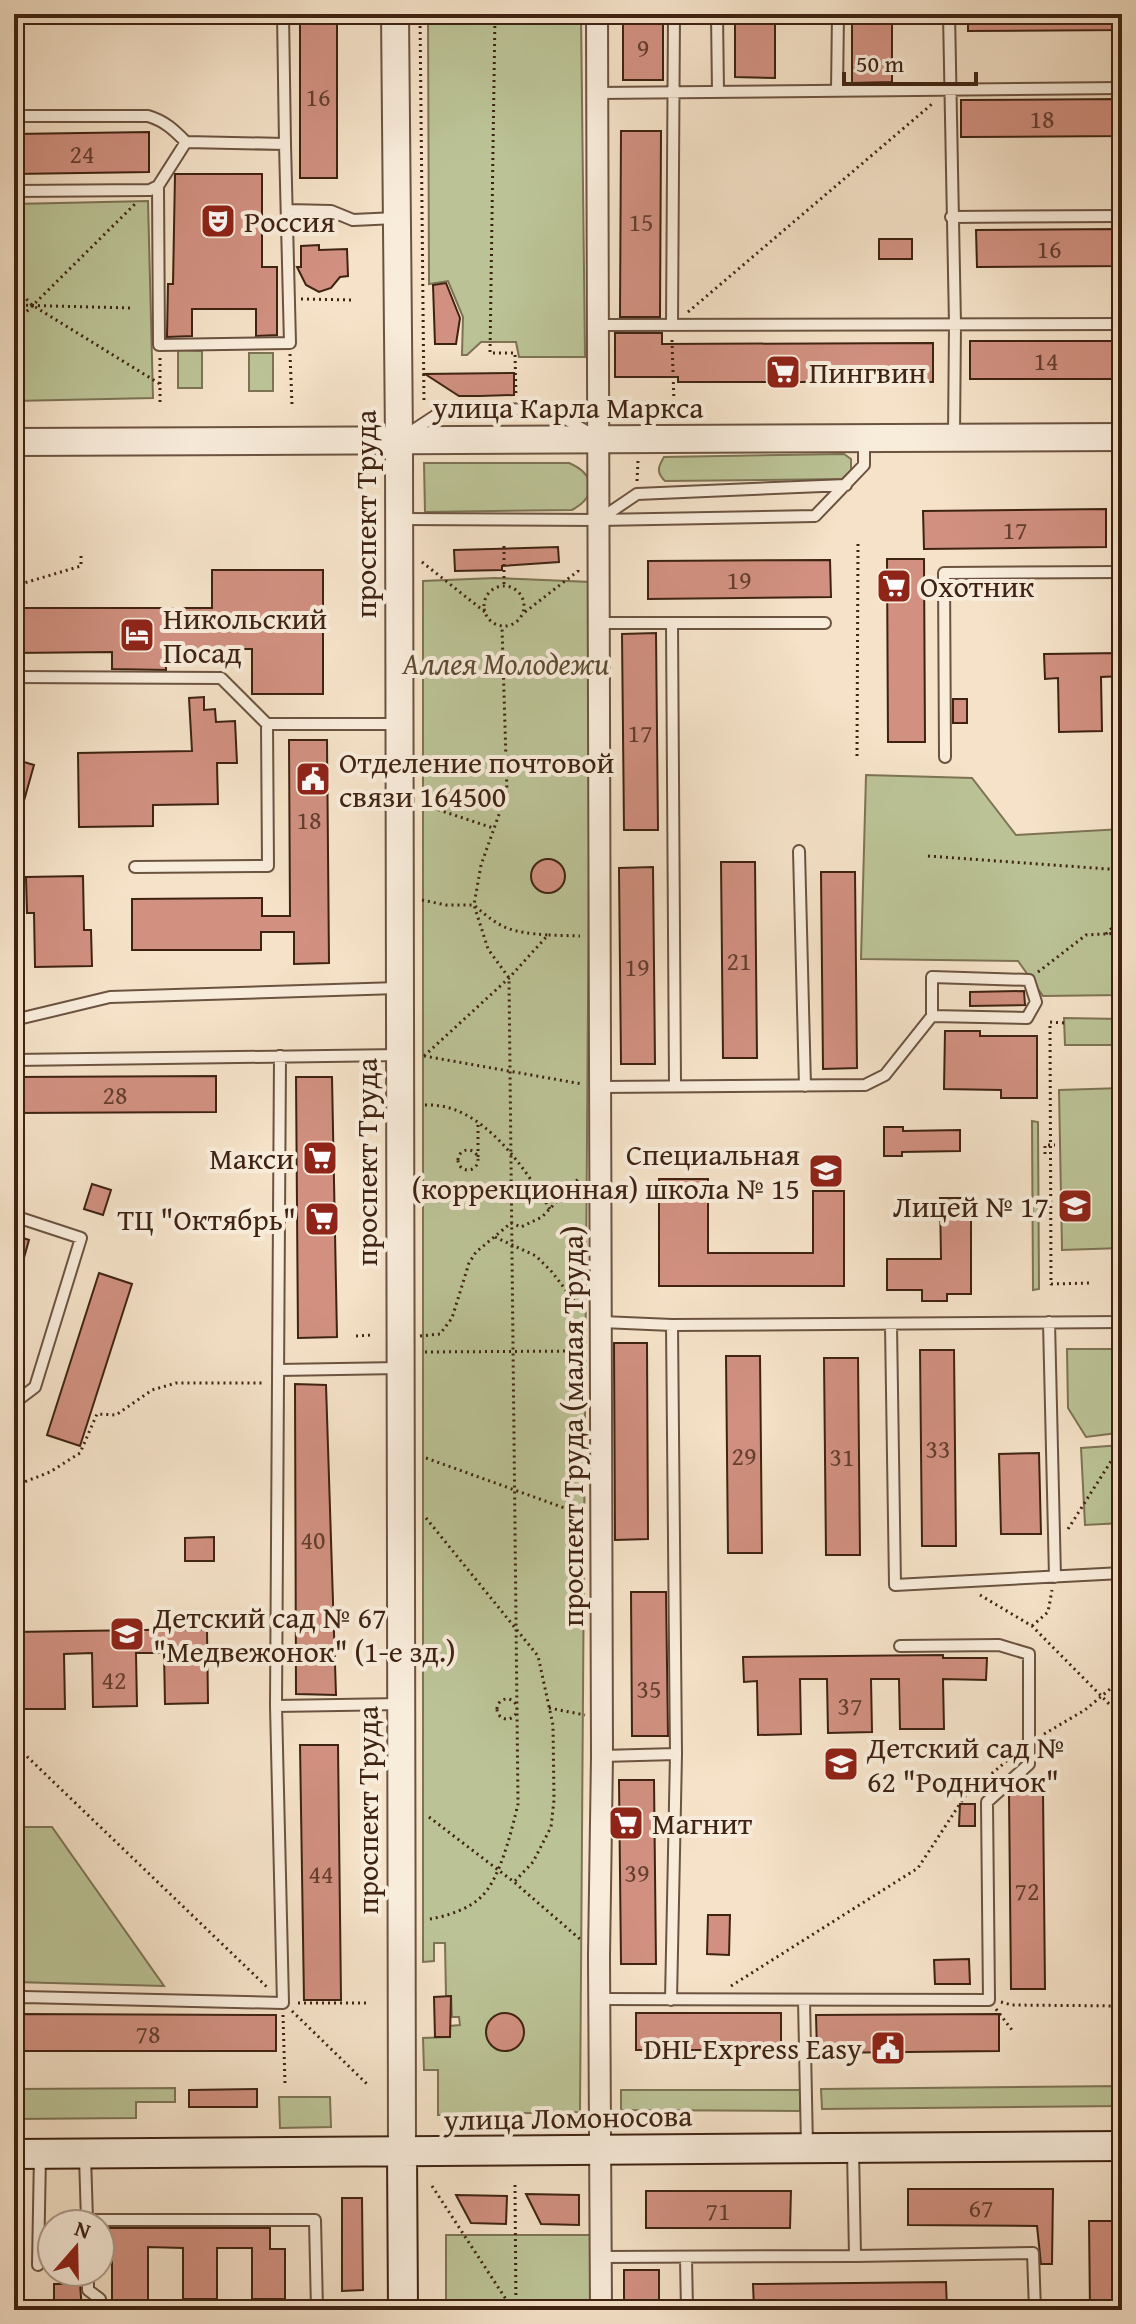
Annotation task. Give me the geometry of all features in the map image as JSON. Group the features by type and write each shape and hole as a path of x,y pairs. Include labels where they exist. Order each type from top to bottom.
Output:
{"main road":[{"name":"улица Ломоносова","path":"27,2154 1122,2146"},
{"name":"проспект Труда","path":"402,2152 403,2310"}],"street":[{"name":"проспект Труда","path":"395,14 400,724 402,2152"},
{"name":"проспект Труда (малая Труда)","path":"597,14 602,1336 601,2310"},
{"name":"улица Карла Маркса","path":"14,442 1122,437"}],"lane":[{"path":"186,142 154,188 159,345 290,343 283,14"},
{"path":"672,325 674,14"},
{"path":"717,14 718,92"},
{"path":"837,91 838,14"},
{"path":"949,14 954,437"},
{"path":"598,93 1122,88"},
{"path":"14,116 148,116 170,126 186,142 285,144"},
{"path":"14,191 154,188"},
{"path":"288,210 331,211 353,220 397,218"},
{"path":"951,217 1122,216"},
{"path":"599,325 1122,324"},
{"path":"399,519 599,520 815,516 864,465 864,437"},
{"path":"599,520 637,494 846,485"},
{"path":"945,757 944,573 1122,572"},
{"path":"599,623 825,623"},
{"path":"672,623 675,1086"},
{"path":"14,677 221,678 267,724 268,866 135,867"},
{"path":"267,724 400,724"},
{"path":"799,851 805,1086"},
{"path":"601,1087 865,1085 885,1075 932,1016 932,977 1029,980 1036,1002 1027,1018 932,1016"},
{"path":"14,1020 110,997 400,988"},
{"path":"14,1060 400,1055"},
{"path":"14,2001 24,1997 283,2003 276,1706 280,1056"},
{"path":"14,1216 81,1238 35,1387 14,1403"},
{"path":"1049,1322 1055,1577"},
{"path":"602,1336 672,1325 1122,1322"},
{"path":"671,2000 676,1754 672,1325"},
{"path":"891,1325 895,1585 1122,1573"},
{"path":"278,1370 401,1368"},
{"path":"600,1999 989,2000 987,1802 1029,1764 1029,1654 999,1645 900,1646"},
{"path":"276,1706 401,1704"},
{"path":"602,1756 676,1754"},
{"path":"804,2000 807,2149"},
{"path":"853,2148 855,2256"},
{"path":"85,2153 87,2208"},
{"path":"27,2154 36,2245"},
{"path":"116,2222 315,2220 317,2310"},
{"path":"601,2257 1033,2253 1035,2310"},
{"path":"686,2258 687,2310"},
{"path":"88,2288 100,2299 99,2310"}],"path":[{"path":"420,14 424,404"},
{"path":"495,14 490,353 515,353 516,404"},
{"path":"674,403 672,325 950,89"},
{"path":"14,324 154,188"},
{"path":"14,286 32,305 160,384"},
{"path":"289,299 354,300"},
{"path":"14,305 131,308"},
{"path":"290,343 292,405"},
{"path":"159,345 160,406"},
{"path":"857,756 858,540"},
{"path":"504,544 504,585"},
{"path":"14,586 81,566 81,554"},
{"path":"420,561 485,612 493,623 502,627 516,622 578,571 579,557"},
{"path":"485,612 485,599 494,586 504,585 514,589 522,598 525,612"},
{"path":"430,1919 457,1911 482,1897 509,1842 518,1804 509,978 488,949 474,905 481,865 507,792 502,627"},
{"path":"421,804 495,829"},
{"path":"928,856 1122,870"},
{"path":"421,900 446,905 474,905 497,926 521,933 600,937"},
{"path":"1106,934 1122,918"},
{"path":"1029,980 1086,935 1122,933"},
{"path":"548,935 509,978 424,1056 601,1087"},
{"path":"1064,1023 1050,1022 1053,1145 1051,1284 1090,1283"},
{"path":"425,1105 453,1107 511,1151 550,1209"},
{"path":"477,1158 474,1152 467,1150 459,1155 458,1162 463,1169 475,1167 477,1158 478,1125"},
{"path":"1045,1154 1045,1145 1053,1145"},
{"path":"511,1223 521,1227 542,1217 601,1153"},
{"path":"425,1336 440,1334 452,1318 469,1263 476,1252 511,1223"},
{"path":"425,1352 512,1352 602,1336 536,1256 495,1237"},
{"path":"356,1336 372,1335"},
{"path":"14,1486 50,1472 80,1453 97,1414 116,1415 152,1390 176,1383 278,1383"},
{"path":"1054,1550 1122,1444"},
{"path":"426,1458 602,1521"},
{"path":"426,1518 538,1656 553,1725 554,1800 551,1827 533,1862 514,1882"},
{"path":"1032,1626 1048,1612 1055,1577"},
{"path":"957,1582 1032,1626 1122,1717"},
{"path":"708,2000 918,1868 965,1796 1029,1743 1085,1710 1122,1679"},
{"path":"505,1700 514,1703 517,1709 510,1719 504,1719 497,1712 498,1706 505,1700"},
{"path":"549,1708 602,1718"},
{"path":"14,1744 367,2084"},
{"path":"429,1817 514,1882 599,1956"},
{"path":"989,2000 1012,2005 1122,2006"},
{"path":"989,2000 1012,2030"},
{"path":"283,2003 366,2003"},
{"path":"283,2003 285,2084"},
{"path":"514,2310 515,2185"},
{"path":"432,2186 514,2310"}],"green space":[{"path":"428,14 581,14 585,357 519,357 516,342 481,342 467,355 462,355 463,317 448,281 429,284"},
{"path":"148,201 153,398 14,401 14,204"},
{"path":"178,350 202,351 202,388 178,388"},
{"path":"249,353 273,353 273,391 249,391"},
{"path":"844,454 851,459 851,470 842,479 665,481 659,469 664,457"},
{"path":"424,463 569,463 584,473 590,485 589,492 572,510 425,512"},
{"name":"Аллея Молодежи","path":"495,578 591,582 580,2112 438,2115 438,2070 424,2070 423,2038 449,2037 450,2026 460,2025 459,2017 452,2017 451,1996 446,1996 445,1943 434,1943 434,1961 423,1962 423,581"},
{"path":"866,775 972,778 1016,835 1122,829 1122,995 1043,996 1018,961 861,959"},
{"path":"1064,1018 1122,1019 1122,1045 1065,1045"},
{"path":"1122,1088 1122,1248 1062,1250 1059,1090"},
{"path":"1032,1121 1038,1122 1039,1289 1033,1290"},
{"path":"1067,1349 1122,1349 1122,1426 1117,1433 1086,1437 1068,1408"},
{"path":"1122,1445 1122,1523 1085,1525 1081,1448"},
{"path":"18,1827 52,1827 164,1986 14,1982 14,1840"},
{"path":"1122,2086 1122,2106 822,2109 821,2089"},
{"path":"175,2088 175,2102 136,2102 136,2118 14,2119 14,2089"},
{"path":"621,2090 800,2090 800,2111 621,2110"},
{"path":"279,2097 330,2097 331,2127 280,2128"},
{"path":"446,2235 593,2235 593,2310 446,2310"}],"building":[{"path":"300,14 337,14 337,178 300,178"},
{"path":"623,14 663,14 663,80 623,80"},
{"path":"735,14 775,14 775,78 735,77"},
{"path":"852,14 892,14 892,82 852,83"},
{"path":"968,14 1122,14 1122,30 968,31"},
{"path":"1122,99 1122,136 961,137 961,100"},
{"path":"621,131 661,131 660,317 620,317"},
{"path":"149,132 149,172 14,174 14,134"},
{"name":"Россия","path":"175,174 262,174 262,267 277,267 277,335 256,336 256,309 192,309 192,336 167,337 168,284 173,284"},
{"path":"1122,229 1122,266 977,267 976,230"},
{"path":"879,239 912,239 912,259 879,259"},
{"path":"319,245 319,250 347,249 348,276 340,277 331,288 319,292 306,285 297,267 301,267 301,246"},
{"path":"446,283 460,318 456,344 435,344 433,285"},
{"path":"615,333 662,333 662,344 933,343 933,382 678,382 678,377 615,377"},
{"path":"970,341 1122,341 1122,379 970,379"},
{"path":"514,373 514,395 480,396 459,396 425,374"},
{"path":"1106,509 1106,547 924,549 923,511"},
{"path":"558,547 559,562 502,566 502,570 455,571 454,550"},
{"path":"887,559 924,559 925,742 888,742"},
{"path":"830,560 831,597 648,599 648,561"},
{"path":"212,570 323,570 323,694 252,694 252,649 166,649 166,670 112,669 112,652 14,653 14,608 212,608"},
{"path":"656,633 658,830 624,830 622,634"},
{"path":"1122,653 1122,676 1101,677 1102,731 1059,732 1058,678 1045,679 1044,654"},
{"path":"204,697 204,710 215,709 216,722 235,721 237,763 217,763 218,804 153,805 153,826 79,827 78,753 192,751 189,698"},
{"path":"953,699 967,699 967,723 953,723"},
{"path":"289,740 327,740 329,963 294,964 294,932 261,932 261,950 132,950 132,899 262,898 262,916 290,916"},
{"path":"14,759 34,765 18,822 14,821"},
{"path":"548,859 560,864 565,876 560,888 548,893 536,888 531,876 536,864"},
{"path":"721,862 755,862 757,1058 723,1058"},
{"path":"653,867 655,1064 621,1064 619,868"},
{"path":"821,872 855,872 857,1068 823,1069"},
{"path":"83,876 84,930 91,930 92,966 35,967 34,913 27,913 26,877"},
{"path":"1024,991 1025,1005 970,1006 970,992"},
{"path":"945,1031 980,1031 980,1036 1037,1036 1037,1098 1001,1098 1001,1090 944,1089"},
{"path":"216,1076 216,1112 14,1113 14,1077"},
{"path":"296,1077 332,1077 337,1337 298,1338"},
{"path":"884,1127 903,1127 903,1131 960,1130 960,1151 902,1152 902,1156 884,1156"},
{"path":"659,1179 708,1179 708,1253 813,1253 813,1191 844,1191 844,1286 659,1286"},
{"path":"92,1184 111,1190 103,1215 84,1209"},
{"path":"940,1198 971,1198 971,1294 947,1294 947,1301 922,1301 922,1290 887,1290 887,1259 941,1259"},
{"path":"14,1235 29,1240 18,1279 14,1278"},
{"path":"99,1273 132,1284 80,1446 47,1435"},
{"path":"614,1343 647,1343 648,1539 615,1540"},
{"path":"920,1350 954,1350 956,1546 922,1546"},
{"path":"726,1356 760,1356 762,1553 728,1553"},
{"path":"824,1358 858,1358 860,1555 826,1555"},
{"path":"295,1384 326,1385 336,1695 296,1694"},
{"path":"1039,1453 1041,1534 1001,1534 999,1454"},
{"path":"214,1537 214,1561 185,1561 185,1538"},
{"path":"631,1592 666,1592 668,1736 632,1736"},
{"path":"207,1629 208,1703 165,1704 164,1653 136,1653 137,1706 93,1707 92,1653 64,1654 65,1709 23,1709 22,1656 14,1656 14,1632"},
{"path":"943,1655 943,1658 987,1658 986,1680 943,1679 944,1729 900,1729 899,1679 871,1679 872,1732 828,1733 827,1679 800,1679 801,1734 758,1735 757,1681 744,1682 743,1657"},
{"path":"300,1745 338,1745 341,2000 304,2000"},
{"path":"619,1780 654,1780 656,1964 621,1964"},
{"path":"1043,1792 1045,1989 1011,1989 1009,1793"},
{"path":"960,1804 975,1804 975,1826 959,1826"},
{"path":"708,1915 730,1915 729,1955 707,1954"},
{"path":"969,1959 970,1984 935,1984 934,1960"},
{"path":"451,1996 450,2037 435,2037 434,1997"},
{"path":"505,2013 518,2019 524,2032 518,2045 505,2051 492,2045 486,2032 492,2019"},
{"path":"636,2013 781,2013 781,2050 636,2050"},
{"path":"20,2014 276,2015 276,2051 20,2051"},
{"path":"999,2014 999,2051 817,2053 816,2015"},
{"path":"257,2089 257,2107 189,2107 189,2090"},
{"path":"908,2189 1053,2189 1052,2264 1041,2264 1037,2226 908,2225"},
{"path":"646,2191 791,2191 790,2228 646,2228"},
{"path":"526,2194 579,2195 579,2225 541,2224"},
{"path":"456,2195 507,2196 506,2224 471,2223"},
{"path":"342,2198 362,2198 363,2290 342,2291"},
{"path":"1089,2221 1122,2221 1122,2310 1090,2310"},
{"path":"116,2228 270,2228 270,2249 285,2249 285,2299 252,2299 252,2248 217,2248 217,2299 183,2299 183,2248 148,2247 148,2301 112,2301 112,2288 116,2288"},
{"path":"624,2270 659,2270 659,2310 624,2310"},
{"path":"946,2282 947,2310 754,2310 753,2284"},
{"path":"54,2288 80,2288 82,2310 54,2310"}],"place":[{"name":"Россия","path":"218,221"},
{"name":"Пингвин","path":"783,372"},
{"name":"Охотник","path":"894,586"},
{"name":"Никольский Посад","path":"137,635"},
{"name":"Отделение почтовой связи 164500","path":"313,779"},
{"name":"Макси","path":"320,1158"},
{"name":"Специальная (коррекционная) школа № 15","path":"826,1171"},
{"name":"Лицей № 17","path":"1075,1206"},
{"name":"ТЦ \"Октябрь\"","path":"322,1219"},
{"name":"Детский сад № 67 \"Медвежонок\" (1-е зд.)","path":"127,1634"},
{"name":"Детский сад № 62 \"Родничок\"","path":"841,1764"},
{"name":"Магнит","path":"626,1823"},
{"name":"DHL Express Easy","path":"888,2048"}]}
